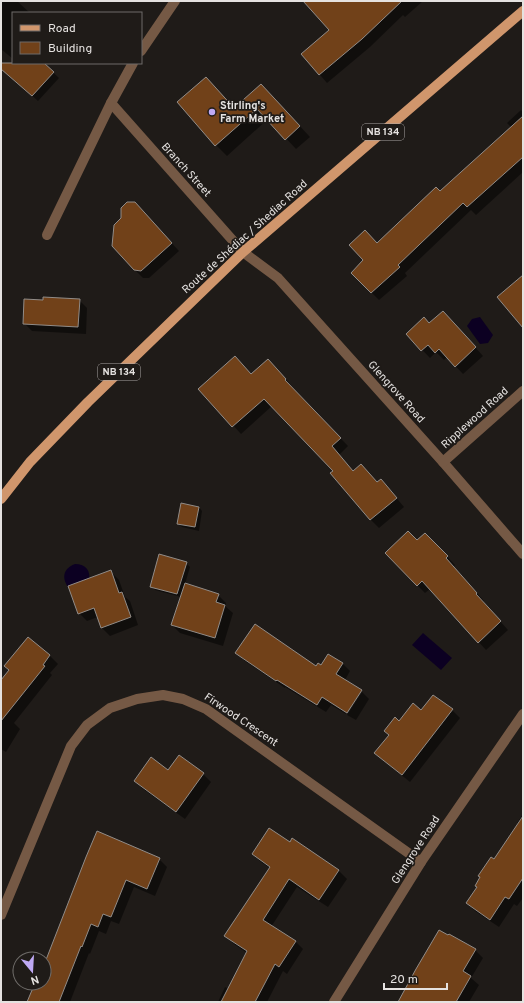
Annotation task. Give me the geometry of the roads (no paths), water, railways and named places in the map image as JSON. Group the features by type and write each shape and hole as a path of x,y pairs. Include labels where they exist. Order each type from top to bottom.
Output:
{"main road":[{"name":"Route de Shédiac / Shediac Road","path":"1,499 30,462 88,402 243,252 523,11"}],"street":[{"path":"142,49 175,1"},
{"path":"47,235 111,103 132,64"},
{"name":"Branch Street","path":"111,103 243,252"},
{"name":"Glengrove Road","path":"243,252 278,278 443,462 523,554"},
{"name":"Ripplewood Road","path":"443,462 523,391"},
{"name":"Firwood Crescent","path":"1,915 71,746 87,725 110,708 136,699 163,695 183,698 206,709 422,862"},
{"name":"Glengrove Road","path":"334,1002 422,862 523,714"}],"place":[{"name":"Stirling's Farm Market","path":"212,112"}]}
